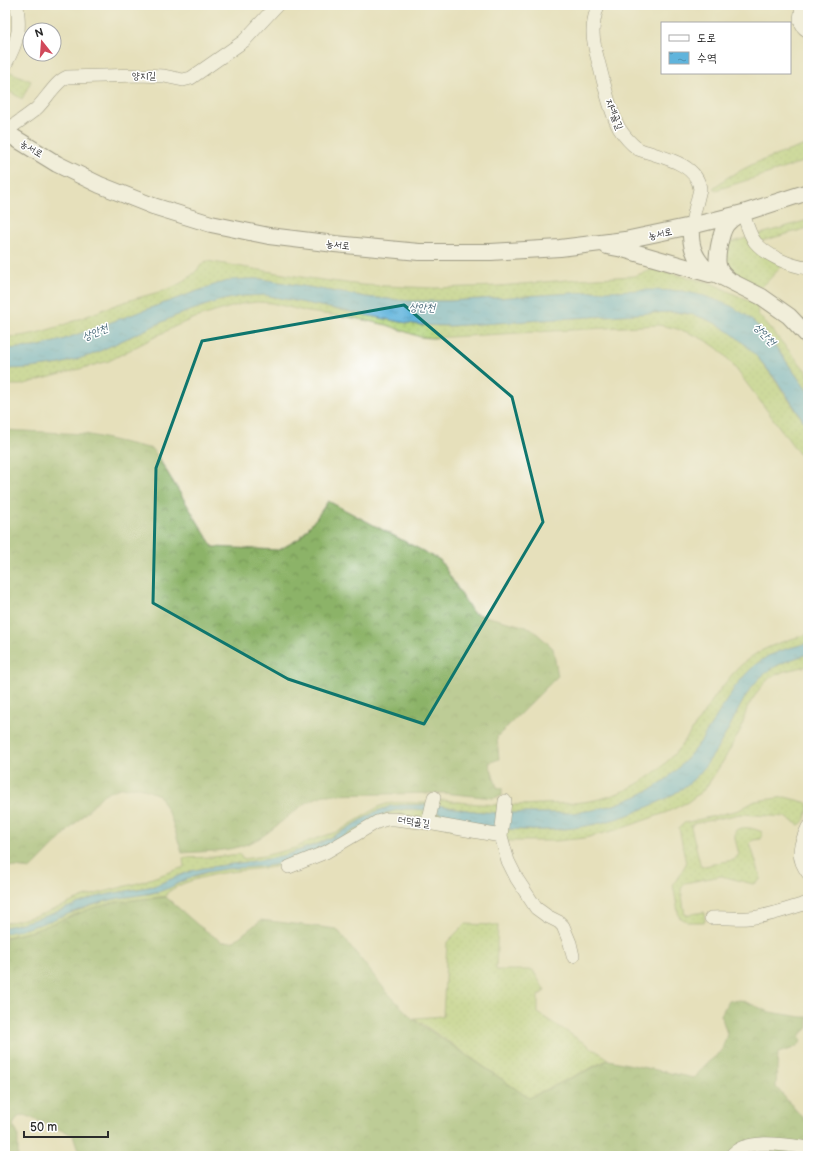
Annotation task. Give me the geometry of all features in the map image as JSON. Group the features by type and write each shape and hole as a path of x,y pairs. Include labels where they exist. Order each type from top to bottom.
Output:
{"street":[{"path":"5,65 18,35 17,5"},
{"name":"양지길","path":"5,132 36,109 60,80 67,77 140,74 164,76 183,80 191,78 244,41 277,5"},
{"name":"지네골길","path":"598,5 594,17 594,42 605,87 615,118 626,138 632,145 638,149 680,164 687,168 696,177 700,189 691,226"},
{"path":"802,5 800,21 803,28 808,31"},
{"name":"농서로","path":"5,132 57,164 100,184 146,203 211,224 269,236 419,252 491,252 560,248 626,240 743,213 808,192"},
{"path":"725,279 727,278 720,270 718,265 718,254 724,229 731,220 743,213 751,234 762,248 783,261 799,267 808,268"},
{"path":"691,226 691,245 699,263 706,269 762,297 776,306 789,316 808,336"},
{"path":"591,245 613,246 725,279"},
{"path":"428,820 434,800"},
{"path":"505,803 501,834 508,861 517,879 536,908 563,926 570,943 573,956"},
{"name":"더덕골길","path":"289,867 326,852 353,835 382,820 428,820 501,834"},
{"path":"808,827 800,844 800,855 803,865 808,872"},
{"path":"711,918 749,918 808,902"},
{"path":"731,1156 741,1148 755,1144 808,1148"}],"highlighted area":[{"path":"404,305 512,397 543,522 424,724 288,679 153,603 156,468 202,341"}],"green space":[{"path":"8,71 31,81 22,99 5,89 5,77"},
{"path":"808,144 808,160 716,190 713,188 728,177 755,163"},
{"path":"808,220 808,228 762,241 757,235"},
{"path":"746,238 783,265 762,287 743,280 732,273 725,263 727,246 729,243"},
{"path":"207,261 308,278 362,285 434,288 499,286 634,276 654,269 711,283 757,305 758,314 808,373 808,392 776,347 759,327 604,291 450,301 410,301 366,297 261,279 239,280 217,284 62,340 36,347 5,349 5,337 19,336 49,329 121,303 165,290 179,284"},
{"path":"265,295 422,325 449,326 673,312 695,315 715,323 735,335 751,349 772,376 808,428 808,466 736,369 717,348 696,336 681,330 658,325 432,338 420,337 387,325 354,318 308,312 271,303 257,302 241,304 192,319 109,361 21,385 5,385 5,369 30,368 60,364 91,355 175,316 218,301 242,296"},
{"path":"5,430 86,434 153,449 213,547 279,550 300,538 328,501 440,560 473,613 531,628 553,648 558,676 497,737 499,759 489,763 497,787 502,788 502,796 493,798 443,793 325,795 300,807 263,836 254,841 224,850 182,853 171,818 159,795 139,787 120,788 104,794 31,869 5,866"},
{"path":"808,634 808,643 768,656 755,665 745,675 735,687 701,741 685,761 668,778 652,789 614,805 573,813 495,813 437,805 391,806 375,812 320,843 286,855 191,871 154,886 93,898 46,916 5,927 5,923 45,913 84,897 138,883 184,867 183,858 240,854 242,859 263,856 295,848 309,841 339,831 380,806 386,804 398,802 430,803 440,800 492,805 577,803 601,799 613,795 647,778 675,753 723,685 745,662 757,653 769,647"},
{"path":"808,654 808,666 785,671 771,677 760,688 747,708 741,729 724,760 705,789 688,802 665,813 620,829 585,838 556,841 509,841 506,843 404,815 286,865 207,876 190,881 172,889 166,894 167,896 116,902 90,909 33,931 5,937 5,933 31,927 106,901 161,891 187,879 211,871 226,868 265,866 282,863 299,857 392,811 404,809 424,810 442,813 480,825 522,830 564,829 605,822 626,816 679,791 694,779 716,751 744,700 757,681 778,665"},
{"path":"785,797 808,803 804,821 799,825 785,817 740,814 693,824 691,827 701,867 734,860 739,854 735,839 735,831 738,829 748,828 762,832 761,839 753,840 750,843 761,878 753,884 721,876 685,883 681,889 685,915 704,912 705,922 688,922 679,917 673,885 686,864 679,828 684,823 739,810 755,801"},
{"path":"166,897 198,925 222,942 234,941 261,920 337,929 386,991 413,1019 529,1098 609,1060 694,1078 707,1063 721,1052 727,1034 721,1015 728,1001 741,1000 770,1012 808,1017 808,1028 799,1036 802,1040 800,1043 792,1049 778,1053 776,1087 808,1124 808,1156 80,1156 73,1135 24,1115 18,1117 13,1125 18,1134 18,1156 5,1156 5,938 33,931 90,909 116,902"},
{"path":"465,924 498,925 496,970 533,970 545,991 538,996 538,1013 609,1059 529,1098 414,1018 443,1016 447,942"}],"water":[{"name":"상안천","path":"261,279 366,297 410,301 450,301 604,291 649,290 682,291 705,296 731,306 747,316 759,327 776,347 808,392 808,428 774,377 746,345 730,332 713,322 694,315 678,312 449,326 422,325 401,322 265,295 242,296 218,301 175,316 91,355 60,364 30,368 5,369 5,349 36,347 62,340 217,284 232,280"},
{"path":"808,643 808,654 778,665 757,681 744,700 716,751 694,779 679,791 626,816 605,822 564,829 522,830 480,825 442,813 430,811 417,809 398,810 386,813 335,841 296,859 274,865 230,868 203,873 163,890 106,901 31,927 5,933 5,927 46,916 93,898 154,886 191,871 204,868 269,859 286,855 320,843 375,812 391,806 437,805 495,813 573,813 614,805 652,789 668,778 685,761 701,741 735,687 755,665 768,656"}]}
